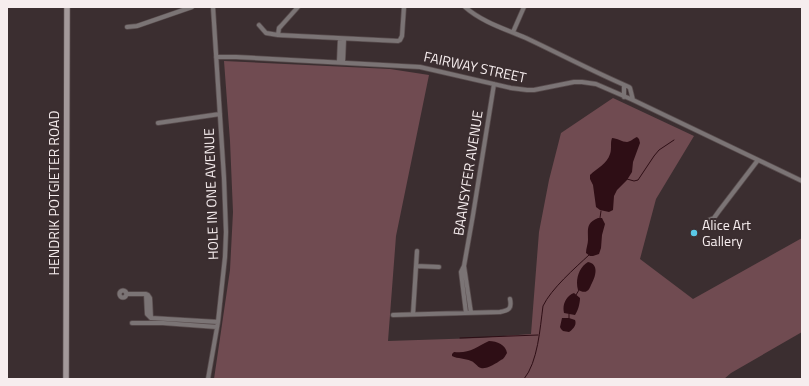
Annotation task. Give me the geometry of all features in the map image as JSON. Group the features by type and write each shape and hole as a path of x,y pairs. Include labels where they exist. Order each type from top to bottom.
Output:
{"main road":[{"name":"HENDRIK POTGIETER ROAD","path":"66,379 67,7"}],"street":[{"path":"127,27 137,26 192,7"},
{"name":"HOLE IN ONE AVENUE","path":"208,379 218,325 225,265 226,232 213,7"},
{"path":"278,35 278,31 281,26 298,7"},
{"path":"259,25 266,33 269,34 398,41 402,36 404,7"},
{"path":"465,7 479,16 630,88 632,100"},
{"path":"513,32 524,7"},
{"path":"341,62 342,39"},
{"name":"FAIRWAY STREET","path":"216,57 420,67 494,84 534,90 582,82 596,84 802,182"},
{"name":"BAANSYFER AVENUE","path":"468,313 461,272 464,266 473,215 494,84"},
{"path":"624,85 624,97"},
{"path":"158,123 220,114"},
{"path":"709,220 714,218 758,160"},
{"path":"413,314 417,250"},
{"path":"416,266 439,267"},
{"path":"126,294 146,294 148,317 218,325"},
{"path":"393,315 505,311 512,305 510,299"},
{"path":"132,323 218,325"}],"shaded area":[{"path":"224,61 390,69 429,75 396,236 388,341 479,338 531,334 539,232 549,180 561,133 613,98 694,136 656,199 640,259 693,299 802,238 802,332 731,373 724,379 214,379 230,270 233,212 230,141"},
{"path":"637,137 640,143 633,162 632,172 614,196 613,210 609,212 600,210 596,207 590,175 609,157 612,138 627,142"},
{"path":"598,218 602,218 605,224 601,248 599,254 590,256 586,253 588,227 591,222"},
{"path":"588,262 594,265 596,272 589,288 584,292 578,290 577,278 582,267"},
{"path":"574,293 580,298 579,307 575,315 564,313 565,301 571,294"},
{"path":"562,318 575,320 575,325 569,332 563,331 560,327"},
{"path":"489,341 501,344 507,353 503,359 488,367 481,368 466,359 452,356 454,352 468,351"}],"waterway":[{"path":"627,179 634,181 638,180 659,150 674,140"},
{"path":"600,218 601,211"},
{"path":"524,379 529,372 535,354 543,306 557,286 589,255"},
{"path":"576,295 579,290"},
{"path":"460,338 538,335"}],"place":[{"name":"Alice Art Gallery","path":"694,233"}]}
